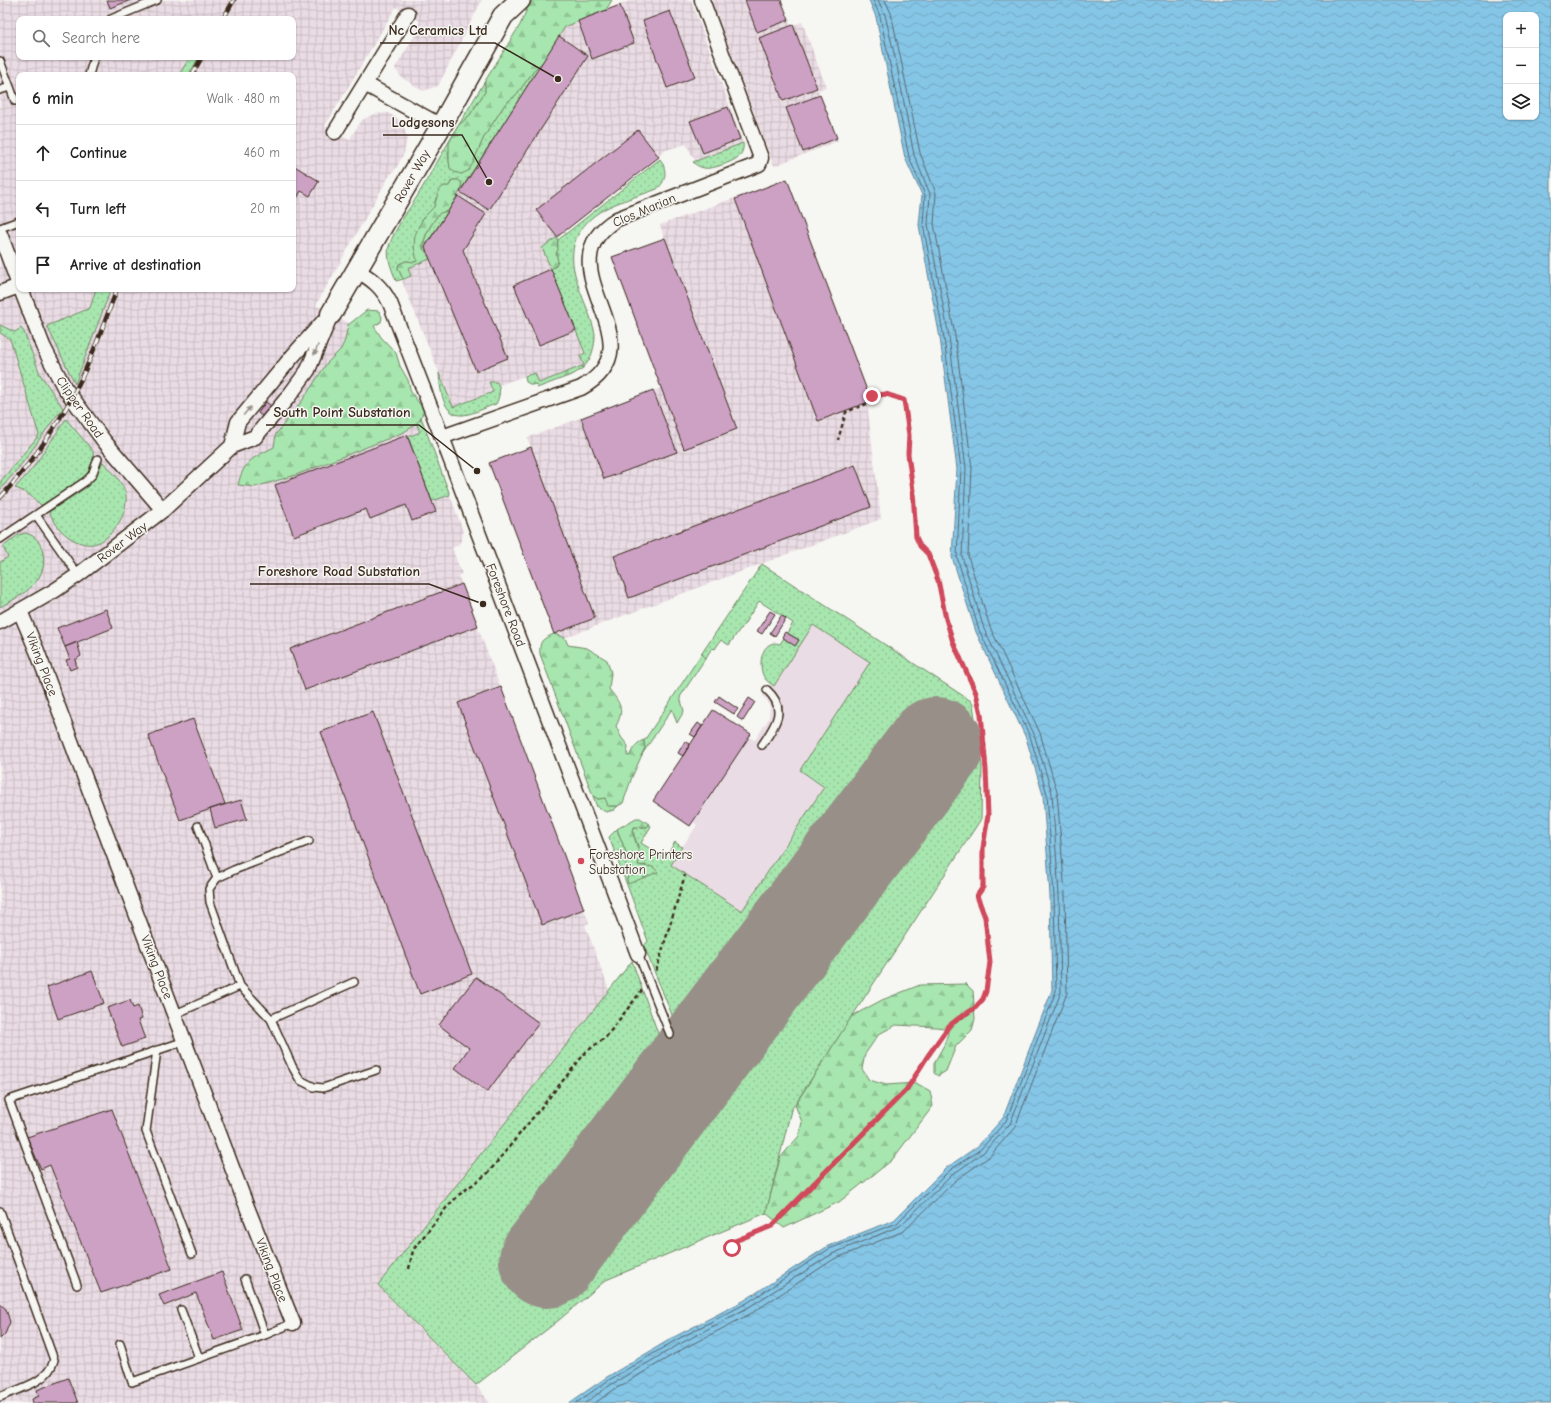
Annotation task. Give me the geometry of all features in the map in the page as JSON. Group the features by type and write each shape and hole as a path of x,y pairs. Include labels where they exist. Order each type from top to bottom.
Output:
{"street":[{"name":"Rover Way","path":"331,314 441,126 504,8 520,0"},
{"name":"Clos Marian","path":"442,437 581,388 598,376 607,361 611,343 608,324 590,270 590,254 596,236 602,229 617,219 759,164 761,158 702,0"},
{"path":"335,132 408,14"},
{"path":"365,84 441,126"},
{"path":"0,234 16,278"},
{"name":"Foreshore Road","path":"356,270 376,282 384,291 390,303 638,954"},
{"path":"0,293 16,287"},
{"name":"Clipper Road","path":"22,292 43,346 64,387 104,441 163,510"},
{"path":"232,446 238,422 291,358 331,314"},
{"path":"232,446 255,438 289,396 308,370 331,314"},
{"name":"Rover Way","path":"0,622 78,575 163,510 232,446"},
{"name":"Viking Place","path":"20,611 40,658 293,1323"}],"lane":[{"path":"118,16 157,0"},
{"path":"91,72 93,60"},
{"path":"0,61 16,101"},
{"path":"0,90 10,87"},
{"path":"0,228 16,222"},
{"path":"0,539 86,482 92,475 98,459"},
{"path":"36,515 78,575"},
{"path":"762,745 777,721 778,713 778,704 767,690"},
{"path":"198,826 217,878"},
{"path":"309,841 217,878 209,889 210,902 240,986 271,1019 292,1066 300,1080 314,1087 323,1088 376,1070"},
{"path":"638,954 670,1034"},
{"path":"271,1019 354,982"},
{"path":"175,1014 240,986"},
{"path":"77,1285 10,1100 185,1041"},
{"path":"157,1050 146,1131 192,1254"},
{"path":"0,1211 54,1360 52,1367 41,1380 0,1397"},
{"path":"245,1279 265,1335"},
{"path":"180,1310 199,1358"},
{"path":"120,1344 132,1382 265,1335 293,1323"}],"path":[{"path":"732,1248 735,1241 772,1226 907,1089 949,1026 975,1008 983,999 986,991 990,962 985,917 977,896 983,887 983,848 988,815 986,764 981,714 976,693 953,642 946,619 938,580 928,554 920,546 916,537 913,491 908,454 909,435 904,400 886,394 872,396 872,402 846,412 838,440"},
{"path":"409,1269 413,1250 447,1207 460,1194 488,1173 586,1052 606,1037 649,980 656,970 685,875"}],"shaded area":[{"path":"0,0 482,0 438,86 423,91 401,77 395,68 417,32 414,31 420,21 396,7 325,126 349,140 362,120 374,114 388,113 398,119 404,128 407,138 404,153 397,167 388,178 316,305 363,331 420,432 408,437 432,500 450,495 463,531 462,539 458,545 452,548 462,574 458,575 584,909 589,923 585,925 609,990 378,1285 476,1385 490,1403 0,1403"},
{"path":"632,0 691,0 743,143 695,161 686,144 663,151 658,155 659,157 542,248 585,353 584,365 539,383 525,376 499,385 497,382 490,382 493,391 453,407 402,281 411,276 408,268 430,259 425,247 565,27"},
{"path":"711,0 781,0 791,26 802,22 826,87 818,90 838,141 774,166"},
{"path":"787,179 871,401 867,403 881,519 556,641 489,463 531,447 527,438 661,388 612,257 664,238 660,225"},
{"path":"813,625 871,662 800,770 825,787 742,911 670,865 697,825 693,822 748,737 755,740 769,718 770,707 767,700 763,697 771,684 774,685"}],"green space":[{"path":"531,0 612,0 606,10 565,27 543,62 536,68 516,95 505,104 484,137 468,171 461,174 454,172 450,168 449,143 458,126 470,115 485,92 485,81 520,25"},
{"path":"188,60 197,60 191,72 181,72"},
{"path":"543,62 462,188 461,183 458,180 452,180 449,186 436,198 434,207 423,218 414,247 418,261 406,261 399,264 398,268 404,279 396,281 388,255 391,240 458,127 448,153 450,168 479,148 484,137 505,104 516,95 536,68"},
{"path":"485,81 485,92 470,115 458,126"},
{"path":"743,143 743,149 737,158 716,167 704,168 693,162"},
{"path":"660,159 664,167 665,175 663,182 657,189 622,201 600,212 590,219 582,228 574,244 574,268 578,285 595,334 589,361 583,368 582,366 584,365 580,356 585,353 551,269 556,266 558,240"},
{"path":"452,180 458,180 461,182 462,188 448,211 440,213 426,234 423,249 430,259 408,268 411,276 404,279 398,268 399,264 406,261 417,261 414,247 415,235 423,218 434,207 439,190 444,186 449,186"},
{"path":"448,211 425,246 427,253 423,249 423,244 428,230 440,212"},
{"path":"557,237 558,250 556,253 558,261 556,266 551,269 542,248"},
{"path":"95,292 110,292 75,384 47,326 90,308"},
{"path":"367,310 379,311 382,317 381,322 374,326 381,337 396,353 400,366 408,380 411,392 424,410 420,420 404,432 296,475 255,487 238,485 246,465 255,457 274,447 276,434 302,401 327,363 341,349 345,340 348,325"},
{"path":"0,325 15,332 21,328 24,332 40,374 63,408 24,461 0,490 0,482 39,435 10,339 0,333"},
{"path":"582,366 583,368 574,374 537,388 536,384 532,385 526,382 525,376 535,373 539,383"},
{"path":"439,373 453,407 493,392 489,382 497,382 499,387 500,393 496,404 463,415 456,414 446,406 441,393"},
{"path":"421,417 450,495 432,501 408,437 420,432 416,423"},
{"path":"66,419 93,451 93,461 85,477 78,484 44,505 41,505 26,493 15,488 32,469"},
{"path":"103,462 117,477 125,490 126,503 124,511 118,524 106,538 92,544 81,543 62,532 49,512 87,487 95,477"},
{"path":"25,533 34,537 42,549 44,560 39,578 26,592 0,607 0,562 8,557 3,547 18,535"},
{"path":"762,564 971,701 973,705 982,765 981,819 791,1110 766,1213 606,1280 559,1320 476,1385 378,1285 632,961 660,1039 674,1020 644,946 648,941 609,837 617,829 626,852 631,871 627,879 646,865 638,866 638,846 632,830 634,827 647,827 649,824 651,826 641,843 665,858 675,842 682,847 671,865 742,911 824,787 800,770 870,662 813,625 774,686 766,680 762,672 761,660 765,649 774,643 780,644 784,638 799,640 787,633 793,623 759,601 729,645 721,640 715,649 712,648 705,659 702,653"},
{"path":"554,634 565,638 568,645 587,648 607,660 611,673 609,689 616,698 621,711 616,726 621,737 628,746 627,756 630,755 637,744 644,740 645,748 632,777 623,803 618,806 608,806 605,798 598,799 593,796 540,654 540,646 542,641"},
{"path":"702,653 705,659 680,697 684,711 677,723 672,709 641,756 645,748 644,741"},
{"path":"593,796 598,799 606,798 609,806 618,806 614,810 606,812 597,807"},
{"path":"636,818 640,818 649,824 647,827 634,827 632,830 640,856 638,865 653,867 658,872 628,884 627,879 631,871 625,862 626,852 617,829"},
{"path":"966,984 973,991 975,1019 972,1030 956,1046 946,1071 938,1076 934,1073 934,1063 944,1045 948,1033 944,1028 896,1025 879,1034 865,1054 862,1069 869,1080 886,1085 916,1083 930,1091 933,1106 892,1160 839,1202 784,1228 766,1213 780,1158 799,1136 802,1122 795,1105 852,1016 882,1000 920,985"}],"water":[{"path":"869,0 1551,0 1551,1403 569,1403 607,1377 674,1337 745,1300 828,1246 894,1220 946,1168 978,1146 1003,1118 1052,990 1050,896 1043,795 1026,738 976,632 952,557 957,469 940,338 919,225 922,195 905,158 876,17"}],"building":[{"path":"107,0 131,0 110,8"},
{"path":"745,0 781,0 789,20 757,32"},
{"path":"620,5 634,43 592,59 578,21"},
{"path":"670,11 695,77 667,88 643,21"},
{"path":"793,25 817,88 783,101 759,38"},
{"path":"559,36 588,56 489,210 460,192"},
{"path":"820,95 837,138 803,152 786,108"},
{"path":"728,107 740,139 703,153 690,121"},
{"path":"638,130 659,157 557,237 536,210"},
{"path":"296,167 319,181 310,196 301,191 296,200"},
{"path":"787,179 871,401 818,421 735,199"},
{"path":"458,196 486,214 463,250 508,358 476,371 425,247"},
{"path":"665,238 737,429 684,449 612,257"},
{"path":"551,269 576,330 539,345 514,285"},
{"path":"653,390 677,452 604,479 581,418"},
{"path":"266,402 271,406 262,416 258,413"},
{"path":"407,435 436,512 412,521 406,505 370,519 366,509 294,536 275,485"},
{"path":"531,447 595,618 554,634 489,463"},
{"path":"855,465 871,507 629,598 614,556"},
{"path":"462,584 478,626 305,690 290,649"},
{"path":"106,609 113,628 65,647 57,628"},
{"path":"770,611 775,614 762,634 757,631"},
{"path":"781,616 786,618 775,636 770,633"},
{"path":"785,632 799,640 795,646 782,637"},
{"path":"77,642 81,656 75,660 77,667 70,670 66,660 70,659 65,647"},
{"path":"501,687 584,909 542,925 458,703"},
{"path":"719,696 738,709 734,714 715,702"},
{"path":"749,698 755,702 743,721 737,717"},
{"path":"713,710 751,734 690,826 653,801"},
{"path":"373,712 472,974 420,994 321,732"},
{"path":"193,719 225,804 180,820 148,735"},
{"path":"698,723 702,726 695,737 690,734"},
{"path":"685,741 690,744 683,756 678,753"},
{"path":"241,800 247,819 215,828 210,809"},
{"path":"92,971 104,1003 58,1019 47,987"},
{"path":"476,977 539,1023 487,1092 455,1068 469,1048 439,1025"},
{"path":"130,1000 133,1008 138,1006 142,1019 138,1020 145,1039 122,1047 107,1008"},
{"path":"112,1109 172,1269 101,1293 50,1165 41,1169 27,1137"},
{"path":"222,1272 243,1330 214,1340 196,1293 164,1306 159,1295"},
{"path":"0,1304 6,1309 10,1322 5,1334 0,1339"},
{"path":"68,1378 78,1403 33,1403 32,1399 39,1396 37,1390"}],"runway":[{"path":"547,1260 936,745"}],"railway":[{"path":"225,16 234,0"},
{"path":"194,72 200,60"},
{"path":"0,498 20,475 56,425 71,399 90,359 116,292"}],"place":[{"name":"Nc Ceramics Ltd","path":"558,79"},
{"name":"Lodgesons","path":"489,182"},
{"name":"South Point Substation","path":"477,471"},
{"name":"Foreshore Road Substation","path":"483,604"},
{"name":"Foreshore Printers Substation","path":"581,861"}],"route":[{"path":"732,1248 735,1241 772,1226 907,1089 949,1026 975,1008 983,999 986,991 990,962 988,939 985,917 977,896 983,887 983,848 985,841 985,826 988,815 985,751 981,714 976,693 953,642 946,619 938,580 928,554 920,546 916,537 913,491 908,454 909,435 904,400 886,394 872,396"}]}
